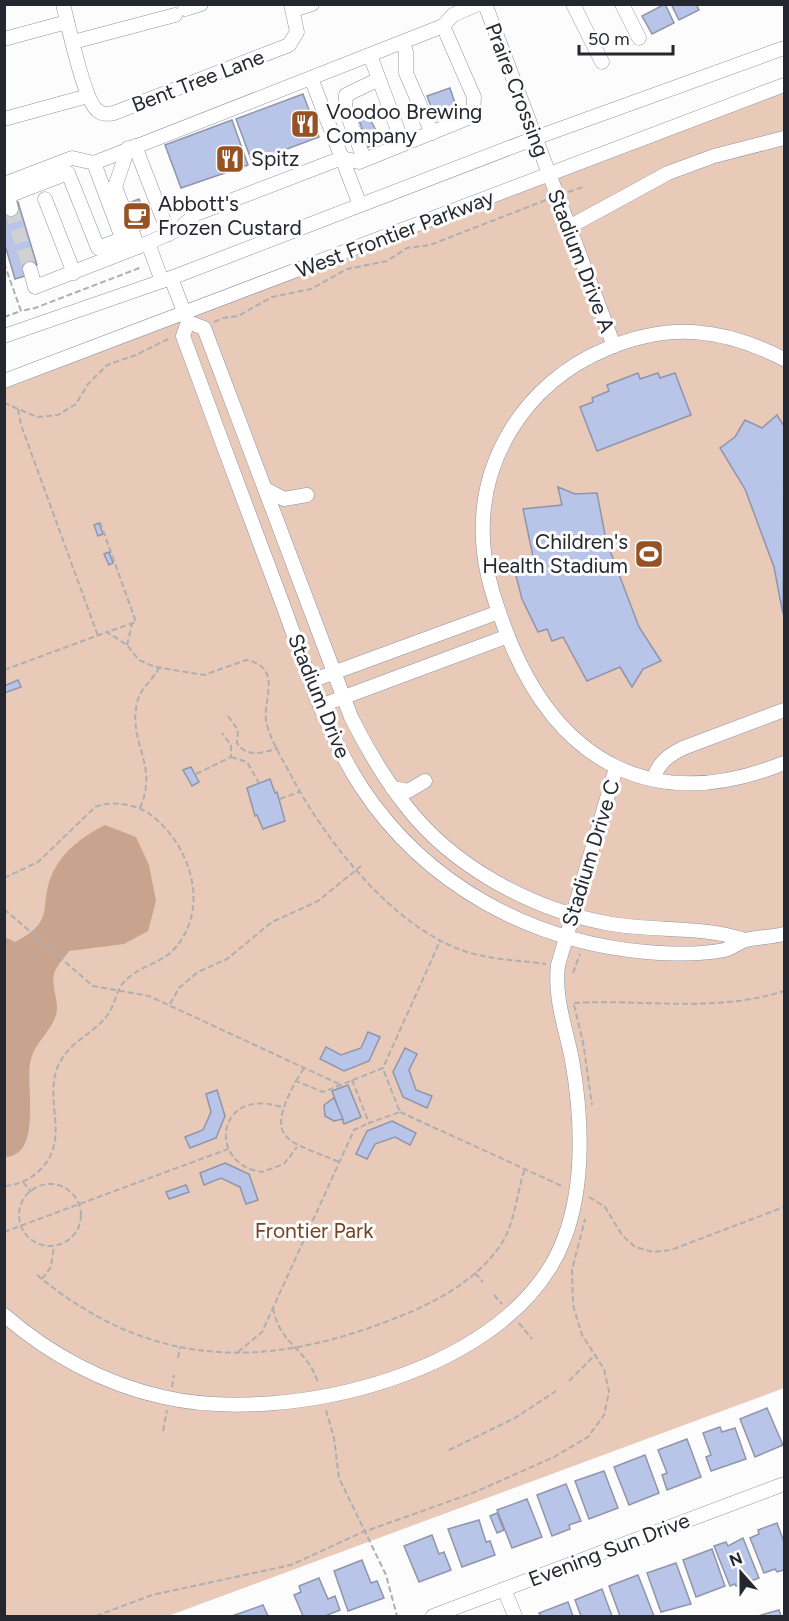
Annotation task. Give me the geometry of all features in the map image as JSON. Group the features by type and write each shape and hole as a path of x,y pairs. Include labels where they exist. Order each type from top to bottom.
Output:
{"street":[{"path":"4,118 88,96 63,4"},
{"path":"73,42 201,4"},
{"path":"292,7 312,4"},
{"path":"4,184 72,158 94,163 443,26 453,15 477,4"},
{"name":"Praire Crossing","path":"485,4 549,176"},
{"path":"573,4 602,62"},
{"path":"622,4 639,38"},
{"name":"Bent Tree Lane","path":"88,96 98,111 114,113 280,50 294,39 297,23 292,7"},
{"path":"4,39 68,22"},
{"path":"30,269 35,287 74,273 134,245 169,234 196,214 342,158 358,162 473,116 474,97 443,26"},
{"path":"403,42 406,52 406,74 432,133"},
{"name":"West Frontier Parkway","path":"4,336 166,279 535,138 784,48"},
{"path":"370,55 403,144"},
{"path":"311,78 360,205"},
{"path":"364,159 345,108 346,95 379,79"},
{"name":"West Frontier Parkway","path":"4,381 187,318 784,85"},
{"path":"568,227 668,173 714,156 784,138"},
{"path":"131,147 169,234"},
{"path":"131,147 115,187 134,245"},
{"path":"94,163 134,245 166,279 187,318 204,328"},
{"path":"11,209 8,196 68,173 98,248 134,245"},
{"name":"Stadium Drive A","path":"549,176 614,346"},
{"path":"45,199 74,273"},
{"path":"183,336 187,318"},
{"name":"Stadium Drive","path":"204,328 344,698 371,755 392,788 418,821 472,866 522,896 572,915 628,926 723,933 745,940"},
{"path":"784,358 739,338 704,332 651,335 614,346 582,360 553,379 526,408 505,438 490,478 483,524 484,553 499,612 508,636 527,678 546,710 573,739 616,768 654,778 691,783 729,780 784,763"},
{"name":"Stadium Drive","path":"183,336 320,706 341,753 363,790 392,827 424,860 488,905 531,926 616,949 672,953 724,950 745,940 784,934"},
{"path":"264,488 284,500 307,495"},
{"path":"311,681 499,612"},
{"path":"320,706 508,636"},
{"path":"654,778 656,770 667,757 682,748 784,710"},
{"name":"Stadium Drive C","path":"4,1315 52,1350 113,1382 175,1400 228,1405 293,1402 361,1387 423,1365 489,1331 518,1309 540,1285 557,1256 570,1221 577,1176 579,1129 572,1058 557,993 558,965 616,768"},
{"path":"392,788 408,790 425,781"},
{"name":"Evening Sun Drive","path":"433,1617 784,1484"},
{"path":"504,1590 515,1617"}],"path":[{"path":"204,328 223,318 238,316 272,297 311,289 347,269 387,261 407,248 430,245 583,187"},
{"path":"4,317 21,311"},
{"path":"4,403 37,417 52,417 68,411 88,384 107,365 136,355 170,338 183,336"},
{"path":"18,408 21,425 98,636"},
{"path":"100,522 136,622 133,623 127,645"},
{"path":"4,670 133,623"},
{"path":"107,632 127,645 139,660 159,668 204,675 246,660 259,665 269,679 266,721 278,748 299,792 319,824 356,871 397,909 440,941 484,957 547,964"},
{"path":"140,808 148,780 137,734 136,705 142,690 159,668"},
{"path":"228,716 238,730 237,743 243,751"},
{"path":"222,733 231,745 231,757"},
{"path":"243,751 262,752 278,748"},
{"path":"239,758 243,751"},
{"path":"196,774 231,757 239,758 247,762 259,783"},
{"path":"280,799 299,792"},
{"path":"4,878 38,862 94,807 108,804 140,808 156,819 176,839 188,866 194,904 185,934 176,947 168,955 133,974 118,990 109,1013 94,1028 73,1042 58,1065 52,1090 57,1128 53,1152 35,1175 23,1182 4,1186"},
{"path":"169,1004 179,988 193,976 227,959 272,922 318,901 361,866"},
{"path":"4,909 93,986 149,996 339,1084"},
{"path":"296,1081 323,1092 383,1068 440,941"},
{"path":"573,973 581,952"},
{"path":"574,1003 603,1001 698,1005 748,1000 784,991"},
{"path":"304,1068 282,1107 281,1128 297,1147 308,1149 339,1162"},
{"path":"383,1068 400,1112"},
{"path":"352,1080 369,1123"},
{"path":"282,1107 261,1101 238,1110 228,1122 228,1149 240,1164 262,1172 284,1164 297,1147"},
{"path":"236,1353 257,1339 354,1130 400,1112 565,1187"},
{"path":"4,1232 228,1149"},
{"path":"37,1275 75,1304 110,1324 138,1336 180,1347 236,1353 296,1348 357,1333 396,1318 444,1295 475,1273 485,1265 507,1236 525,1169"},
{"path":"23,1182 30,1192"},
{"path":"46,1185 58,1186 69,1191 79,1204 81,1216 78,1229 71,1239 54,1246 34,1242 21,1226 20,1207 30,1192 46,1185"},
{"path":"581,1193 612,1215 627,1241 653,1252 671,1250 784,1207"},
{"path":"96,1617 131,1601 168,1591 291,1565 363,1532 473,1493 554,1457 588,1437 604,1415 609,1392 604,1369 576,1320 571,1291 574,1255 583,1230 589,1197"},
{"path":"42,1279 51,1268 54,1246"},
{"path":"475,1273 483,1282"},
{"path":"494,1294 506,1308"},
{"path":"273,1308 280,1332 311,1364 320,1388"},
{"path":"515,1319 532,1339"},
{"path":"178,1358 180,1347"},
{"path":"569,1381 595,1355"},
{"path":"171,1392 174,1375"},
{"path":"449,1450 514,1418 556,1391"},
{"path":"324,1404 334,1438 339,1478 363,1532 386,1575 397,1617"},
{"path":"163,1431 168,1407"}],"green space":[{"name":"Frontier Park","path":"784,87 784,1388 168,1616 5,1616 5,385"}],"shaded area":[{"path":"105,825 136,837 149,865 156,901 148,931 124,944 69,951 55,971 53,979 57,1005 56,1015 36,1048 29,1070 29,1132 25,1144 17,1153 5,1157 5,937 15,942 37,927 42,919 49,884 57,864 75,844"}],"building":[{"path":"665,4 674,23 652,34 642,16"},
{"path":"671,4 696,4 699,10 679,20"},
{"path":"450,88 458,112 436,120 427,96"},
{"path":"303,94 319,137 252,162 236,119"},
{"path":"369,117 382,142 368,147 359,120"},
{"path":"232,120 248,165 181,188 165,145"},
{"name":"Abbott's Frozen Custard","path":"139,199 149,227 135,232 126,204"},
{"path":"18,202 37,265 26,268 28,275 15,279 4,242 4,206"},
{"path":"638,373 640,379 658,373 660,378 675,373 691,415 597,451 580,407 593,402 592,398 609,391 607,385"},
{"path":"777,415 784,426 783,614 774,567 745,489 720,448 735,437 745,420 762,428"},
{"path":"558,487 575,494 597,493 606,540 639,627 661,661 643,669 632,687 620,667 587,681 563,637 552,641 547,629 538,632 522,599 514,568 534,561 523,509 562,505"},
{"path":"99,523 103,534 98,536 94,525"},
{"path":"109,552 113,563 109,565 104,554"},
{"path":"18,680 21,687 4,693 4,686"},
{"path":"191,767 199,782 192,786 183,770"},
{"path":"270,779 275,793 277,792 285,821 263,829 257,815 255,816 247,788"},
{"path":"368,1032 380,1037 369,1061 344,1071 320,1059 326,1047 341,1055 361,1048"},
{"path":"405,1048 417,1054 409,1070 416,1090 432,1096 427,1108 403,1097 393,1072"},
{"path":"348,1085 361,1117 344,1124 332,1091"},
{"path":"217,1090 225,1116 216,1138 190,1148 185,1137 203,1130 211,1112 206,1094"},
{"path":"334,1098 343,1119 334,1121 325,1116 324,1105"},
{"path":"392,1121 416,1133 410,1145 395,1137 375,1144 367,1159 356,1154 367,1131"},
{"path":"225,1163 249,1174 258,1200 246,1204 240,1187 221,1178 204,1185 200,1173"},
{"path":"186,1185 189,1192 169,1199 166,1192"},
{"path":"767,1408 783,1445 755,1457 740,1419"},
{"path":"720,1427 722,1432 735,1428 746,1459 711,1471 706,1457 711,1455 703,1433"},
{"path":"687,1439 701,1477 667,1490 662,1475 667,1473 658,1450"},
{"path":"645,1455 659,1493 629,1505 614,1467"},
{"path":"604,1471 618,1508 589,1519 575,1481"},
{"path":"566,1484 581,1521 569,1525 570,1529 552,1536 537,1495"},
{"path":"527,1499 542,1537 512,1548 497,1510"},
{"path":"497,1513 504,1530 497,1533 490,1516"},
{"path":"479,1520 486,1542 490,1541 495,1555 462,1567 448,1529"},
{"path":"777,1523 784,1542 784,1570 777,1572 775,1569 764,1573 750,1538 759,1534 758,1530"},
{"path":"432,1535 439,1554 444,1552 451,1570 419,1582 404,1546"},
{"path":"743,1538 759,1578 730,1586 714,1546 726,1542 728,1546"},
{"path":"712,1549 725,1586 696,1597 683,1560"},
{"path":"362,1560 371,1583 377,1581 384,1598 348,1611 334,1571"},
{"path":"676,1563 691,1604 661,1612 647,1573"},
{"path":"638,1575 654,1616 620,1616 609,1586"},
{"path":"319,1578 328,1599 335,1596 340,1610 325,1616 303,1616 294,1595 301,1592 299,1586"},
{"path":"602,1589 612,1616 581,1616 575,1600"},
{"path":"568,1602 573,1616 541,1616 539,1613"},
{"path":"263,1605 268,1616 232,1616"},
{"path":"779,1610 781,1616 758,1616 768,1613"}],"tunnel":[{"path":"11,209 30,269"}],"place":[{"name":"Voodoo Brewing Company","path":"305,124"},
{"name":"Spitz","path":"230,159"},
{"name":"Abbott's Frozen Custard","path":"137,216"},
{"name":"Children's Health Stadium","path":"649,554"}]}
